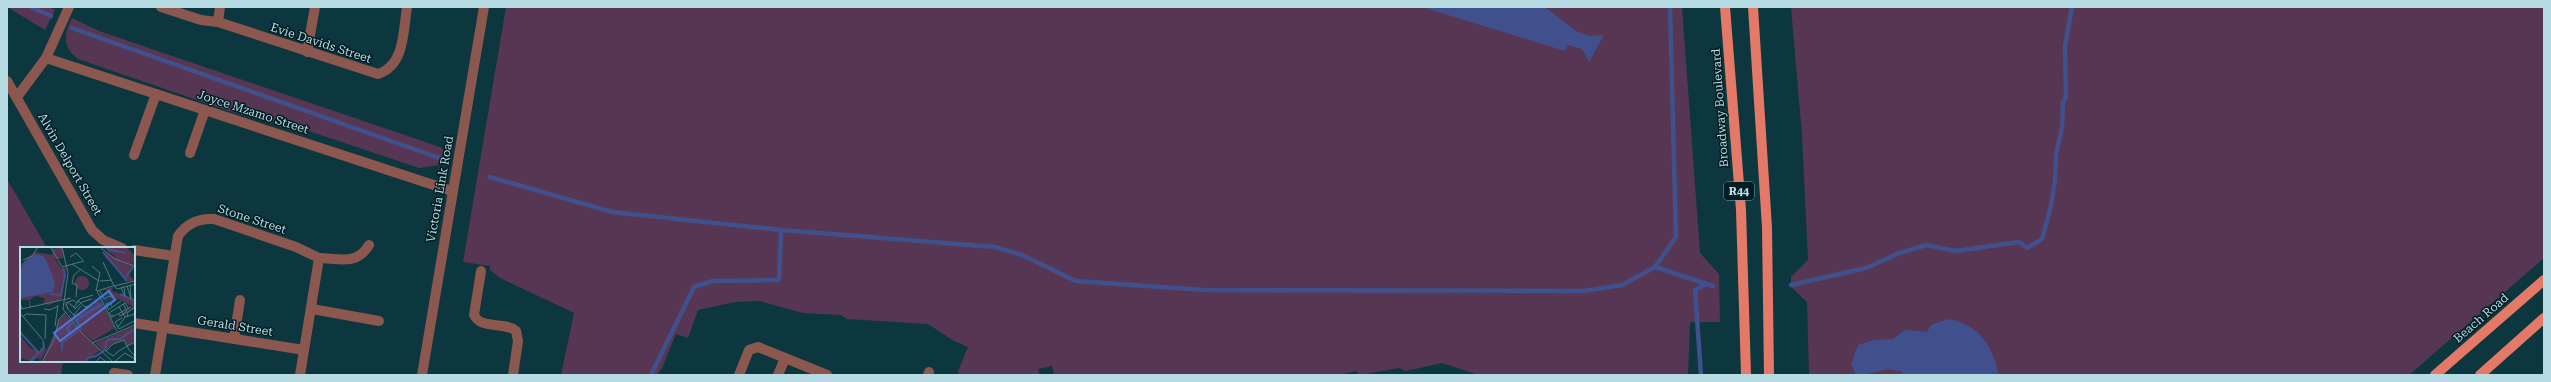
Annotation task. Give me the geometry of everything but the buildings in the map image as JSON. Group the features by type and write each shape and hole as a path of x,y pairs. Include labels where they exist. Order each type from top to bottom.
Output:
{"main road":[{"name":"Broadway Boulevard","path":"1725,7 1741,210 1746,375"},
{"name":"R44","path":"1753,7 1766,228 1769,375"},
{"name":"Beach Road","path":"2435,375 2544,280"},
{"path":"2480,375 2544,318"}],"street":[{"path":"17,97 46,58 69,7"},
{"name":"Evie Davids Street","path":"161,7 201,20 218,22 366,72 378,74 388,71 397,62 407,7"},
{"path":"218,22 220,7"},
{"path":"307,52 315,7"},
{"name":"Victoria Link Road","path":"422,375 484,7"},
{"name":"Joyce Mzamo Street","path":"46,58 452,191"},
{"name":"Alvin Delport Street","path":"7,81 92,230 103,240 120,247"},
{"path":"134,155 156,94"},
{"path":"190,153 205,110"},
{"name":"Stone Street","path":"155,375 174,256 181,232 192,223 206,218 214,219 296,247 319,258"},
{"path":"300,375 312,309 319,258 354,259 364,254 369,245"},
{"path":"135,250 174,256"},
{"path":"481,271 474,315 481,322 509,326 516,331 518,341 513,375"},
{"path":"234,339 240,300"},
{"path":"312,309 379,321"},
{"name":"Gerald Street","path":"135,323 304,350"},
{"path":"739,375 752,348 758,347 828,375"},
{"path":"778,375 785,358"},
{"path":"114,373 128,375"}],"shaded area":[{"path":"7,7 49,7 55,10 45,30"},
{"path":"506,7 1682,7 1700,253 1719,274 1720,322 1690,322 1688,375 1479,375 1442,363 1406,371 1399,368 1360,375 1356,371 1338,375 1054,375 1052,366 1038,369 1040,375 959,375 958,371 968,347 954,341 928,324 847,319 841,315 803,313 759,301 735,302 698,310 688,338 676,334 662,368 657,375 561,375 574,313 500,278 490,270 490,266 463,262"},
{"path":"1791,7 2544,7 2544,258 2409,375 1809,375 1807,302 1791,287 1791,277 1808,260 1802,135"},
{"path":"72,18 99,31 440,147 444,150 440,165 419,168 300,128 232,112 78,59 69,50 66,40 67,29"},
{"path":"7,179 46,247 20,247 20,362 63,362 61,375 7,375"}],"water":[{"path":"1422,7 1545,7 1576,31 1589,36 1604,35 1589,62 1582,49 1568,45 1565,51"},
{"path":"1948,319 1959,322 1976,331 1988,345 1999,375 1902,375 1902,371 1889,369 1869,374 1856,375 1851,364 1858,345 1874,340 1893,339 1905,330 1927,332 1931,325"}],"waterway":[{"path":"31,7 51,16"},
{"path":"490,177 612,212 781,230 995,247 1022,255 1076,281 1204,290 1584,291 1622,285 1655,267 1676,237 1670,7"},
{"path":"1791,285 1866,268 1897,254 1926,245 1956,251 2019,242 2027,248 2042,239 2051,206 2055,180 2056,155 2062,127 2063,102 2066,97 2065,46 2072,7"},
{"path":"72,28 439,158"},
{"path":"651,375 694,287 713,281 779,280 781,230"},
{"path":"1655,267 1713,286"},
{"path":"1701,375 1695,290 1706,284"}]}
